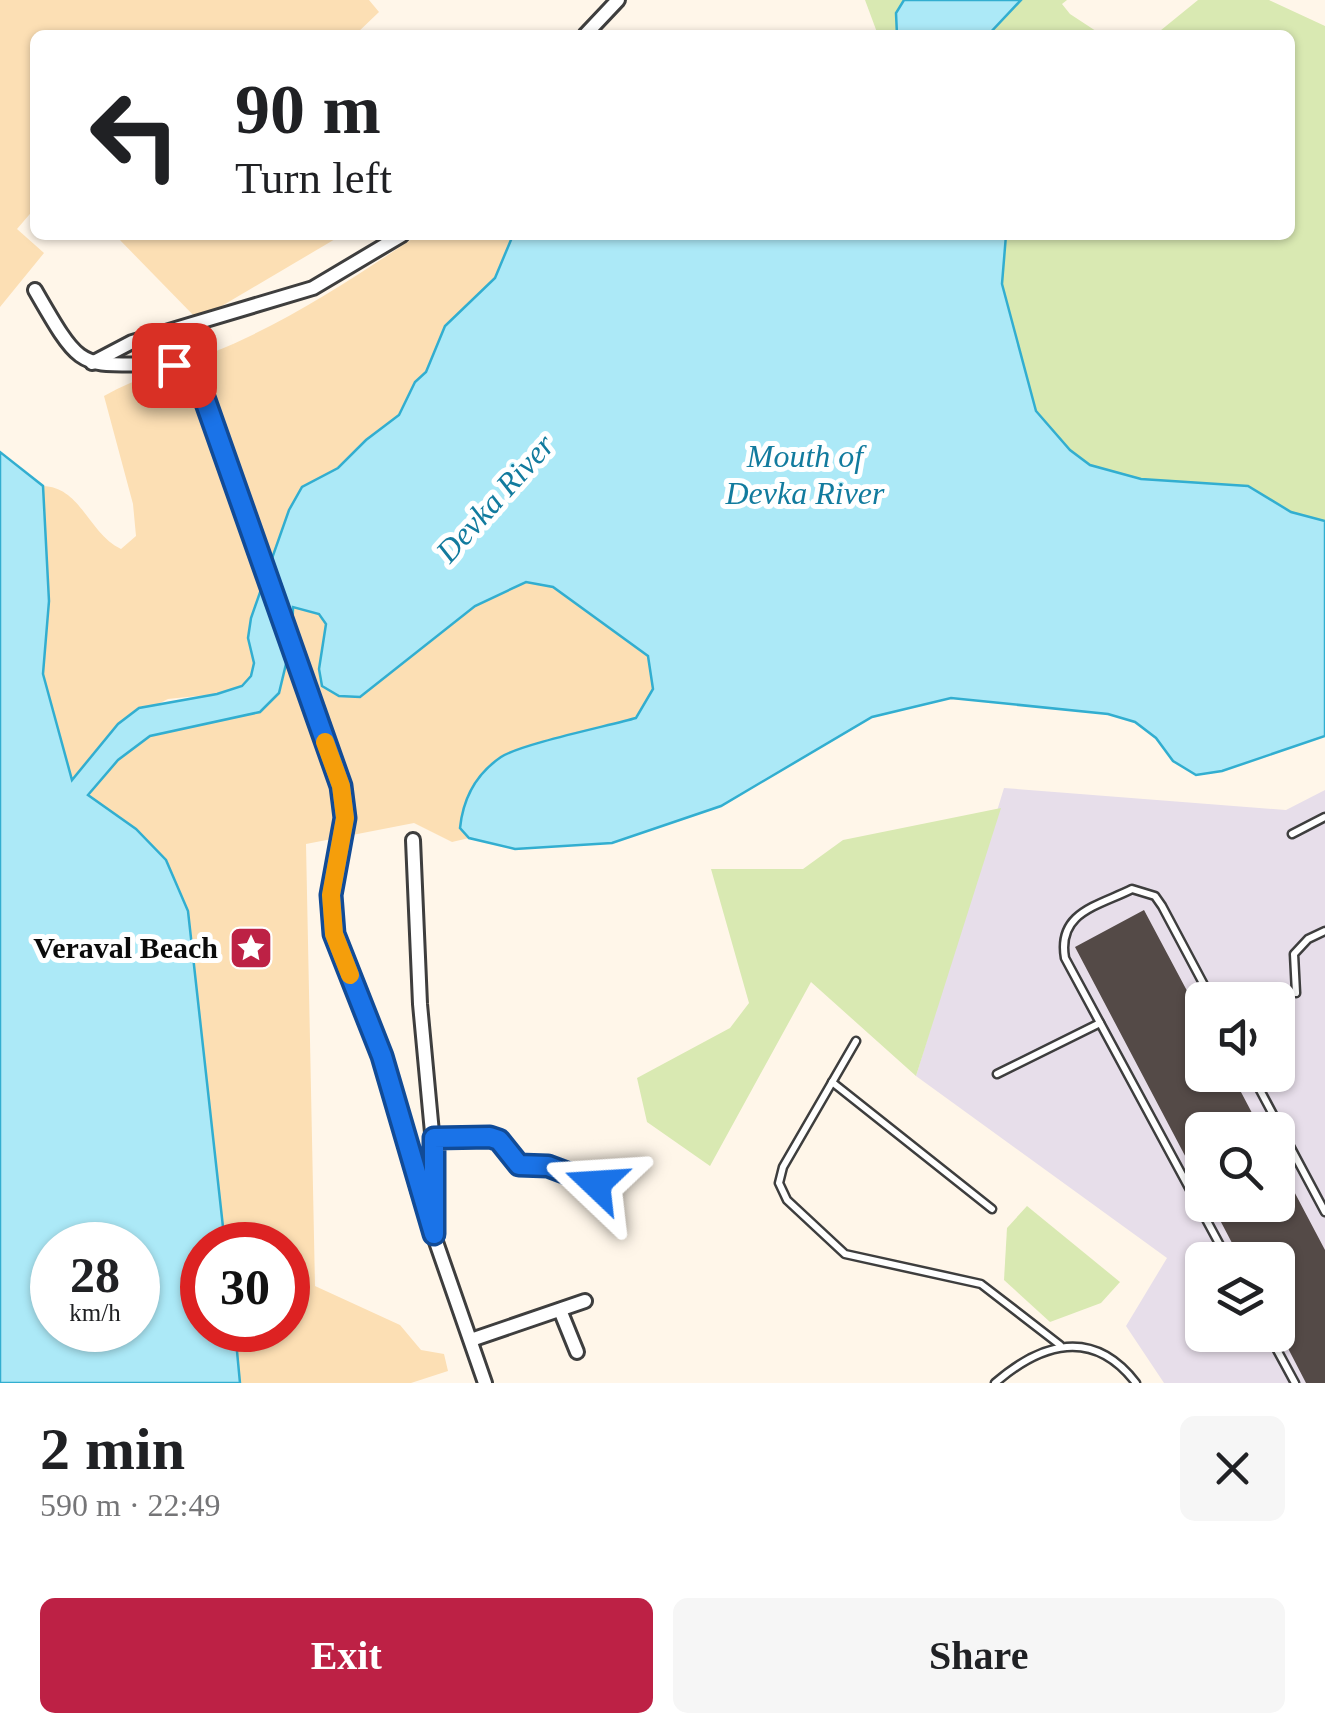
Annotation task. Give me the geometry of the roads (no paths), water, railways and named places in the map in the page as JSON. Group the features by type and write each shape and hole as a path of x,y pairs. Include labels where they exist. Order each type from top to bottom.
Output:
{"street":[{"path":"590,30 618,0"},
{"path":"90,364 132,342 313,288 394,240"},
{"path":"35,290 67,347 90,364 174,365 186,370 200,386 341,786 345,818 331,895 334,934 382,1056 434,1234 486,1383"},
{"path":"412,840 420,1004 434,1138 434,1234"},
{"path":"434,1138 490,1137 499,1140 519,1165 548,1166 596,1184"},
{"path":"471,1340 584,1302"},
{"path":"560,1310 577,1352"}],"lane":[{"path":"1292,834 1325,816"},
{"path":"1202,982 1155,896 1132,889 1072,919 1064,931 1065,958 1218,1242"},
{"path":"1296,993 1294,954 1308,938 1325,931"},
{"path":"998,1074 1100,1023"},
{"path":"856,1042 779,1174 781,1191 845,1254 982,1284 1060,1345"},
{"path":"832,1082 992,1208"},
{"path":"1261,1092 1325,1212"},
{"path":"995,1383 1040,1351 1060,1345 1088,1350 1108,1359 1136,1383"},
{"path":"1278,1352 1295,1383"}],"water":[{"path":"904,0 1021,0 993,30 897,30 896,13"},
{"name":"Mouth of Devka River","path":"511,240 1006,240 1002,284 1036,411 1070,450 1090,465 1141,479 1248,486 1291,512 1325,521 1325,736 1222,771 1196,775 1173,761 1156,738 1135,722 1108,714 951,698 872,717 721,806 612,843 515,849 469,838 460,828 464,807 478,779 511,752 636,718 653,689 648,656 553,587 526,582 475,606 360,697 339,696 322,686 319,669 326,624 319,614 293,607 292,639 279,693 260,712 150,736 118,760 88,795 136,829 166,860 188,911 222,1222 180,1222 180,1352 237,1352 240,1383 0,1383 0,452 43,486 49,601 43,674 72,780 118,724 139,708 217,694 242,686 251,676 251,618 289,510 302,487 338,468 399,415 415,382 426,372 445,326 495,278"}],"place":[{"name":"Veraval Beach","path":"251,948"}],"water label":[{"name":"Devka River","path":"495,498"}]}
